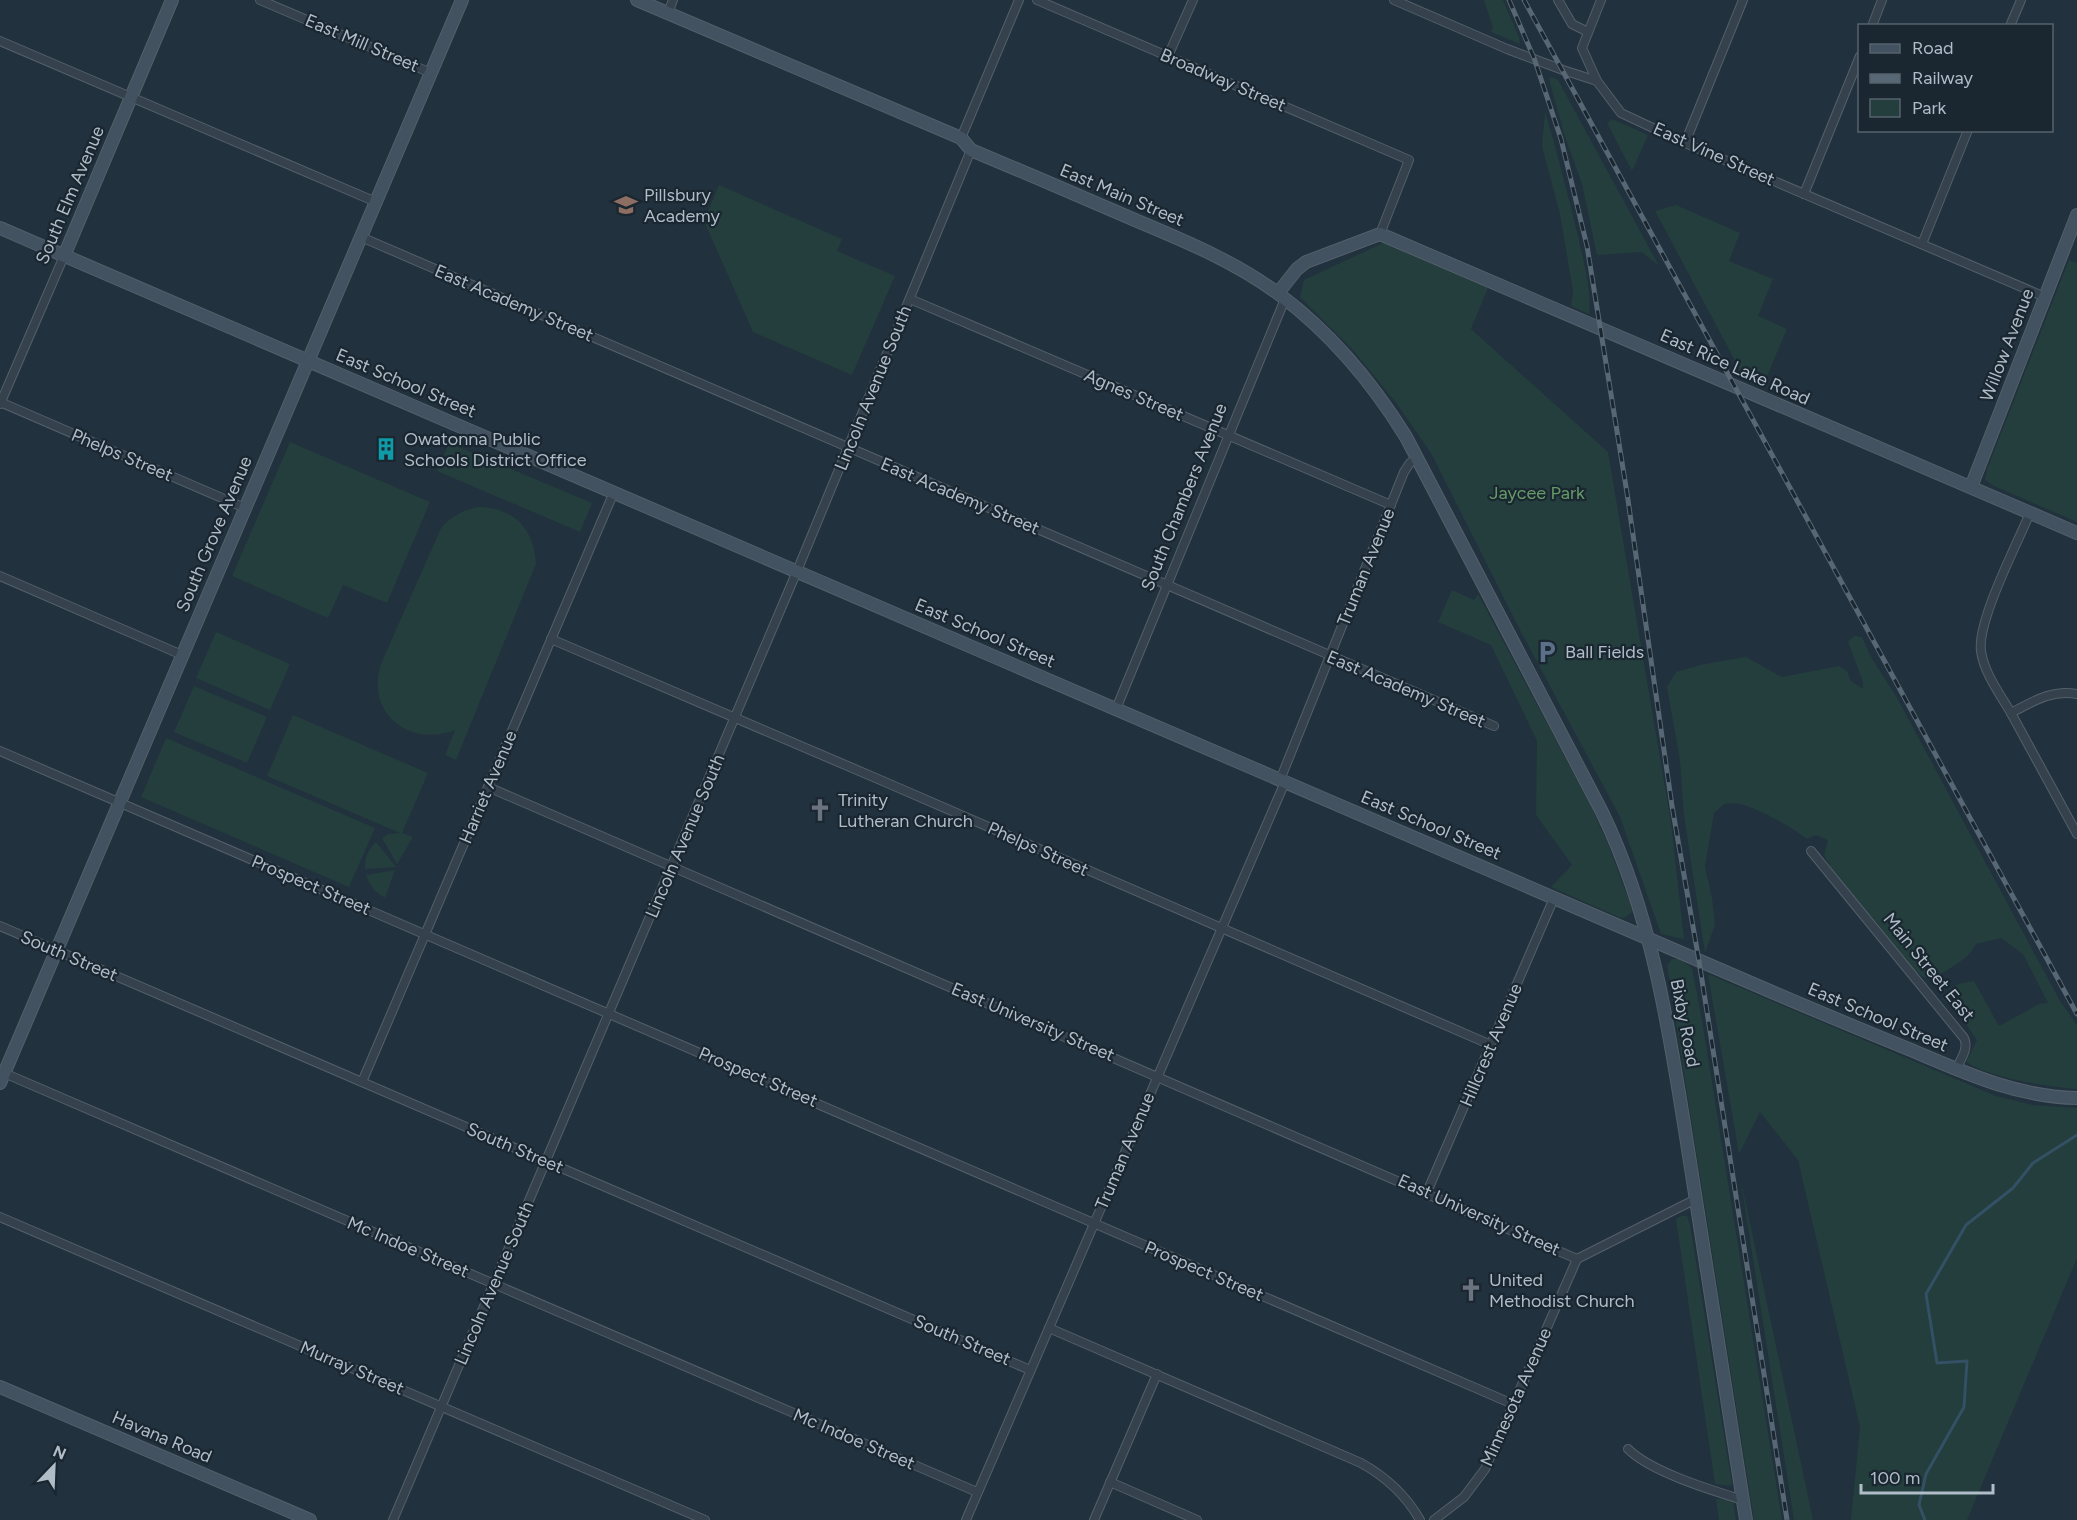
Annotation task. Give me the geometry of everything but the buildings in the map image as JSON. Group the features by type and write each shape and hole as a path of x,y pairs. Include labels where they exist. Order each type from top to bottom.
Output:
{"street":[{"name":"South Elm Avenue","path":"0,403 172,0"},
{"name":"East Mill Street","path":"260,0 431,73"},
{"name":"South Grove Avenue","path":"2,1078 462,0"},
{"name":"East Main Street","path":"637,0 961,138 971,150 1201,248 1282,296 1320,328 1381,397 1417,458 1474,568"},
{"path":"668,13 673,0"},
{"path":"961,138 1020,0"},
{"name":"Broadway Street","path":"1037,0 1409,160 1380,234"},
{"path":"1168,56 1193,0"},
{"path":"1394,0 1507,49 1597,81"},
{"path":"1558,0 1572,24 1588,32 1601,0"},
{"path":"1686,143 1743,0"},
{"path":"1873,24 1882,0"},
{"path":"2011,24 2021,0"},
{"name":"East Vine Street","path":"1588,32 1582,48 1597,81 1621,113 2045,297"},
{"path":"0,41 376,202"},
{"path":"1804,194 1858,61"},
{"path":"1922,244 1967,132"},
{"name":"Lincoln Avenue South","path":"393,1520 797,571 971,150"},
{"name":"Willow Avenue","path":"1971,487 2077,216"},
{"name":"East School Street","path":"0,228 1649,939 1956,1069"},
{"name":"South Chambers Avenue","path":"1116,709 1228,436 1282,296 1297,269 1306,262 1380,234"},
{"name":"East Rice Lake Road","path":"1380,234 2077,533"},
{"name":"East Academy Street","path":"361,237 1494,726"},
{"name":"Agnes Street","path":"910,299 1391,505"},
{"name":"Phelps Street","path":"0,403 245,508"},
{"name":"Truman Avenue","path":"966,1520 1221,929 1404,472 1417,458"},
{"name":"Harriet Avenue","path":"362,1082 614,492"},
{"path":"2030,513 1985,618 1980,641 1984,662 2077,834"},
{"name":"Bixby Road","path":"1474,568 1610,828 1632,883 1649,939 1667,1015 1746,1520"},
{"path":"0,576 182,655"},
{"name":"Phelps Street","path":"551,639 1491,1045"},
{"path":"2011,713 2041,697 2053,694 2077,694"},
{"name":"Prospect Street","path":"0,751 1515,1405"},
{"name":"East University Street","path":"488,787 1577,1258"},
{"name":"Main Street East","path":"1811,851 1964,1038 1965,1049 1956,1069"},
{"name":"Hillcrest Avenue","path":"1427,1192 1554,898"},
{"name":"South Street","path":"0,926 1030,1370"},
{"path":"1956,1069 2023,1092 2077,1098"},
{"name":"Mc Indoe Street","path":"2,1078 494,1284 977,1492"},
{"path":"1577,1258 1696,1199"},
{"name":"Murray Street","path":"0,1217 705,1520"},
{"name":"Minnesota Avenue","path":"1434,1520 1464,1497 1480,1478 1495,1452 1577,1258"},
{"path":"1049,1328 1373,1469 1401,1492 1420,1520"},
{"path":"1094,1520 1157,1374"},
{"name":"Havana Road","path":"0,1387 309,1520"},
{"path":"1628,1449 1643,1462 1710,1490 1743,1500"},
{"path":"1110,1482 1197,1520"}],"green space":[{"path":"1484,0 1503,0 1520,44 1491,32 1493,27"},
{"path":"1552,77 1558,80 1659,266 1642,252 1597,255 1582,184 1564,134 1549,79"},
{"path":"1545,111 1584,265 1590,304 1589,314 1571,306 1573,291 1560,214 1542,146"},
{"path":"1612,119 1648,135 1632,171 1607,123"},
{"path":"719,185 842,239 837,251 895,276 852,375 753,332 704,221"},
{"path":"1676,205 1740,233 1729,261 1773,279 1758,316 1787,329 1762,388 1746,381 1655,211"},
{"name":"Jaycee Park","path":"1383,243 1488,288 1471,329 1608,452 1671,822 1684,939 1661,934 1620,817 1521,632 1431,453 1397,404 1352,349 1300,297 1304,280"},
{"path":"2069,260 2077,263 2077,522 1985,480 1987,469"},
{"path":"290,442 430,502 387,603 343,585 328,618 232,576"},
{"path":"449,443 592,503 580,532 437,471"},
{"path":"480,507 503,512 521,524 532,541 536,564 456,760 445,755 455,730 438,734 422,734 407,730 385,711 379,698 378,682 381,664 441,528 459,514"},
{"path":"1452,590 1474,600 1478,594 1590,804 1631,906 1632,912 1626,917 1621,918 1551,887 1572,865 1536,815 1537,741 1491,645 1438,622"},
{"path":"216,632 290,664 270,710 196,678"},
{"path":"1854,636 1862,637 1871,657 1896,696 2060,1001 2077,1025 2077,1089 2035,1084 2005,1077 1966,1062 1977,1040 1958,1012 1942,999 1955,986 1974,981 1999,1026 2039,1004 2048,1003 2023,954 2001,938 1976,944 1957,964 1934,979 1925,978 1914,970 1833,871 1824,855 1828,840 1816,835 1807,839 1780,821 1743,805 1725,804 1714,813 1705,867 1712,897 1715,925 1705,953 1684,816 1680,761 1667,687 1676,672 1704,664 1746,657 1782,677 1839,666 1847,671 1851,681 1863,689 1863,682 1848,642"},
{"path":"194,686 267,717 247,763 174,732"},
{"path":"293,715 428,773 402,833 413,837 397,864 382,838 388,834 400,833 267,776"},
{"path":"166,738 375,828 349,887 141,797"},
{"path":"376,842 396,867 365,869 367,854"},
{"path":"395,870 385,898 373,889 366,875"},
{"path":"1672,959 1679,959 1692,968 1782,1520 1754,1520 1667,965"},
{"path":"1708,974 1996,1096 2033,1105 2077,1108 2077,1258 1967,1520 1851,1520 1860,1427 1798,1160 1760,1112 1739,1154"},
{"path":"1740,1176 1813,1520 1794,1520"},
{"path":"1687,1216 1690,1224 1732,1484 1729,1486 1715,1484 1676,1219"},
{"path":"1716,1499 1733,1500 1736,1520 1719,1520"}],"waterway":[{"path":"1925,1520 1919,1505 1926,1474 1964,1407 1967,1361 1937,1363 1926,1294 1966,1225 2013,1188 2033,1163 2077,1135"}],"railway":[{"path":"1509,0 1534,58 1561,139 1587,246 1627,493 1672,806 1699,961 1787,1520"},
{"path":"1524,0 2077,1014"}],"place":[{"name":"Pillsbury Academy","path":"626,205"},
{"name":"Owatonna Public Schools District Office","path":"386,449"},
{"name":"Ball Fields","path":"1547,652"},
{"name":"Trinity Lutheran Church","path":"820,810"},
{"name":"United Methodist Church","path":"1471,1290"}]}
